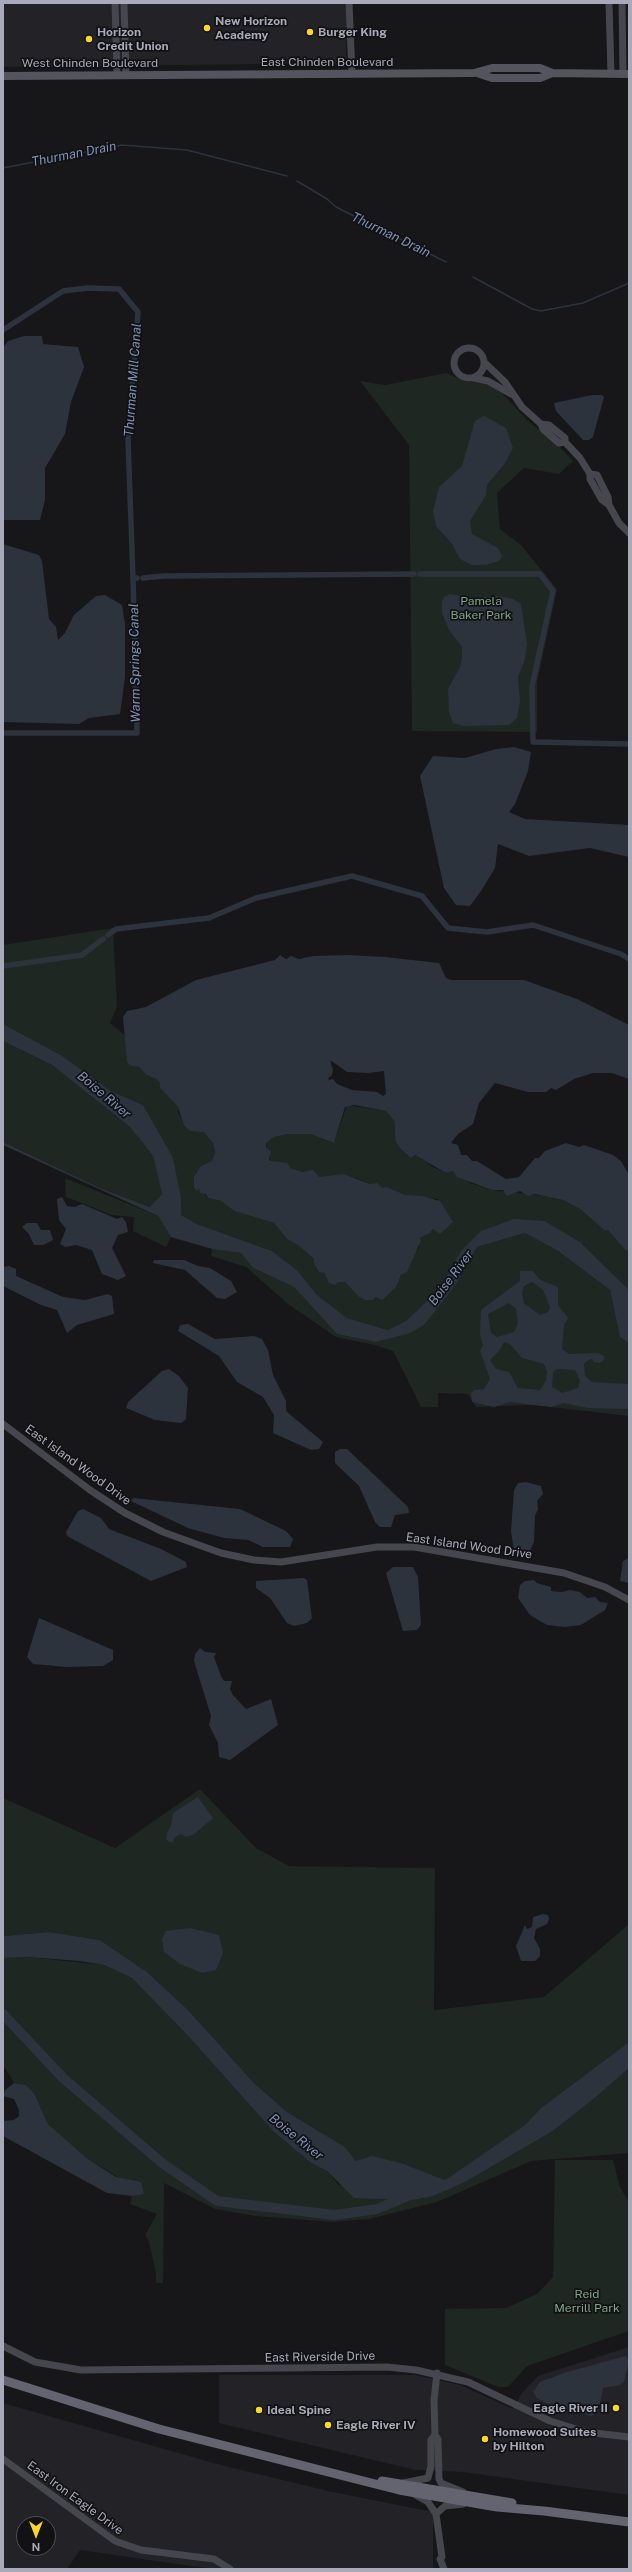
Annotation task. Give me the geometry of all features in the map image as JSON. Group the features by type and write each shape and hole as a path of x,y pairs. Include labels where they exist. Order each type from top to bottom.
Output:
{"highway":[{"path":"3,2380 159,2429 412,2492 629,2522"},
{"path":"350,2477 400,2483 474,2500"}],"main road":[{"name":"East Chinden Boulevard","path":"178,75 477,73 492,68 540,68 552,73 626,74"},
{"name":"West Chinden Boulevard","path":"3,76 178,75"}],"street":[{"path":"115,3 121,75"},
{"path":"121,75 124,3"},
{"path":"349,3 352,73"},
{"path":"609,3 611,74"},
{"path":"622,3 626,74"},
{"path":"513,396 488,381 463,377 455,370 455,359 457,355 465,349 475,349 482,355 485,363 504,382 513,396 541,424 543,430 559,443 565,442 580,458 590,474 590,479 602,500 608,505 618,523 629,533"},
{"path":"473,378 482,373 485,363"},
{"name":"East Island Wood Drive","path":"3,1424 90,1490 125,1513 162,1532 221,1553 254,1560 281,1562 377,1547 414,1547 564,1573 605,1587 629,1600"},
{"name":"East Riverside Drive","path":"4,2347 35,2362 81,2370 387,2367 437,2373 468,2382 550,2421 586,2432 629,2437"},
{"path":"437,2373 434,2400 435,2435 438,2439 438,2474 441,2483 474,2500"},
{"path":"400,2483 428,2478 431,2466 431,2440 435,2435"},
{"name":"East Iron Eagle Drive","path":"3,2459 115,2541 141,2550 214,2559 230,2569"},
{"path":"412,2492 428,2502 436,2514 442,2557 440,2559 444,2569"},
{"path":"436,2514 449,2504 474,2500"},
{"path":"442,2557 449,2569"}],"shaded area":[{"path":"3,3 344,3 347,10 346,63 3,67"},
{"path":"629,2347 629,2495 463,2472 415,2470 219,2423 219,2375 415,2375 460,2385 513,2409 521,2394 538,2376"},
{"path":"3,2403 217,2464 328,2491 433,2512 433,2569 212,2569 80,2550 67,2569 3,2569"}],"green space":[{"name":"Pamela Baker Park","path":"446,373 465,381 490,385 502,393 528,421 558,445 573,461 559,474 524,468 497,493 500,529 521,545 557,589 537,683 537,732 412,731 409,445 360,381 385,385"},
{"path":"113,928 117,1007 110,1023 126,1036 131,1066 139,1067 146,1075 156,1079 160,1083 160,1088 178,1107 178,1113 190,1131 204,1131 213,1143 215,1153 212,1161 201,1170 195,1179 208,1198 221,1201 234,1211 274,1223 287,1239 299,1246 314,1259 314,1264 319,1272 323,1271 338,1282 345,1282 359,1297 373,1300 400,1276 419,1248 420,1238 430,1233 433,1229 437,1231 438,1199 405,1196 387,1187 382,1189 356,1178 319,1177 271,1161 266,1143 274,1137 289,1134 310,1134 334,1143 347,1105 386,1111 395,1122 395,1139 431,1166 446,1173 453,1170 470,1183 492,1190 545,1196 563,1200 580,1209 604,1230 608,1230 625,1250 629,1251 629,1290 580,1242 545,1221 461,1251 444,1281 429,1299 406,1321 388,1330 347,1318 316,1294 297,1270 272,1251 197,1224 181,1215 181,1198 143,1105 111,1091 61,1055 3,1024 3,945"},
{"path":"3,1041 52,1065 130,1127 153,1156 162,1194 151,1207 100,1188 3,1142"},
{"path":"65,1178 158,1216 171,1237 166,1247 133,1231 134,1217 112,1215 66,1197"},
{"path":"525,1233 558,1251 610,1290 620,1336 629,1343 629,1416 533,1405 476,1407 468,1394 438,1393 438,1407 421,1407 393,1351 375,1345 336,1337 288,1304 246,1267 211,1256 212,1249 241,1253 253,1268 294,1287 337,1334 376,1342 408,1334 456,1284 477,1247"},
{"path":"200,1789 256,1848 289,1866 435,1868 434,2010 544,1997 629,1924 629,2042 541,2108 525,2125 445,2180 404,2164 356,2161 345,2147 287,2112 254,2083 188,2010 147,1972 100,1940 49,1932 3,1936 3,1798 115,1848"},
{"path":"27,1957 104,1965 132,1978 190,2038 273,2131 311,2163 327,2171 339,2185 465,2182 553,2131 596,2097 629,2068 629,2153 531,2161 437,2202 369,2219 333,2222 255,2216 215,2209 164,2183 163,2283 156,2283 156,2274 149,2242 145,2235 157,2214 130,2204 132,2196 144,2193 88,2159 48,2124 34,2093 26,2085 14,2083 3,2065 3,1958"},
{"name":"Reid Merrill Park","path":"555,2160 613,2160 620,2187 629,2202 629,2331 527,2366 508,2387 498,2387 445,2365 445,2309 506,2308 537,2294 553,2277"}],"water":[{"path":"24,336 42,336 43,344 78,347 84,367 71,402 65,434 45,468 45,500 40,520 3,520 3,348 8,341"},
{"path":"592,395 602,395 604,397 593,437 589,440 583,440 556,411 554,403"},
{"path":"484,416 506,428 513,448 505,463 487,485 486,495 470,521 472,534 498,548 502,556 499,561 486,565 471,565 460,559 452,544 436,526 433,510 439,487 462,466 475,421"},
{"path":"3,544 39,555 42,561 49,619 56,627 58,640 65,633 74,615 96,596 105,595 122,605 125,624 125,677 120,714 89,718 79,724 3,722"},
{"path":"450,594 472,598 499,596 513,599 521,604 527,644 525,659 518,677 520,702 517,718 509,725 463,726 453,723 449,712 448,689 460,667 462,647 449,630 442,613 442,602 444,597"},
{"path":"514,747 531,752 528,771 515,804 509,812 525,819 629,825 629,857 590,848 529,856 498,844 495,868 481,891 470,906 456,905 444,888 420,776 433,756 465,758 496,749"},
{"path":"280,955 286,959 291,956 299,959 313,956 348,955 385,957 439,963 446,978 451,980 524,980 577,999 629,1025 629,1079 612,1073 593,1073 574,1079 556,1090 551,1088 546,1092 528,1092 495,1083 479,1103 473,1124 458,1134 451,1143 458,1145 461,1155 467,1155 472,1161 477,1161 506,1179 519,1177 535,1158 539,1158 545,1151 566,1143 579,1147 584,1145 613,1155 621,1161 628,1173 629,1251 625,1250 608,1230 604,1230 580,1209 563,1200 535,1194 528,1196 520,1191 507,1196 503,1190 492,1190 457,1177 453,1171 446,1173 415,1155 411,1158 399,1147 395,1139 395,1122 386,1111 354,1105 345,1107 334,1143 310,1134 289,1134 274,1137 266,1143 266,1147 271,1152 269,1159 271,1161 287,1163 291,1168 303,1172 313,1170 319,1177 343,1174 370,1184 377,1183 382,1188 387,1187 405,1195 422,1196 440,1201 453,1222 440,1234 433,1229 430,1233 420,1238 421,1241 407,1272 401,1275 396,1287 382,1300 376,1297 373,1300 365,1300 359,1297 345,1282 338,1282 335,1285 329,1283 325,1273 319,1272 314,1264 314,1259 299,1246 287,1239 274,1223 234,1211 221,1201 208,1198 206,1194 200,1193 199,1188 197,1191 194,1188 194,1177 201,1166 212,1161 215,1153 213,1143 204,1132 190,1131 184,1125 178,1107 160,1088 160,1083 156,1079 146,1075 139,1067 131,1066 127,1062 123,1017 127,1011 146,1007 196,980 275,960","holes":["330,1060 347,1072 369,1073 384,1071 386,1094 383,1096 377,1092 352,1090 337,1084 333,1079 329,1080 328,1078 332,1075 333,1070"]},
{"name":"Boise River","path":"3,1024 61,1055 111,1091 143,1105 173,1158 181,1198 181,1215 197,1224 272,1251 297,1270 316,1294 347,1318 388,1330 406,1321 429,1299 444,1281 461,1251 481,1231 514,1219 545,1221 580,1242 629,1290 629,1343 620,1337 610,1290 558,1251 525,1233 477,1247 456,1284 424,1325 408,1334 376,1342 337,1334 294,1287 253,1268 241,1253 212,1249 171,1237 158,1216 3,1145 3,1142 100,1188 150,1207 162,1194 153,1156 130,1127 52,1065 3,1041"},
{"path":"62,1197 67,1206 75,1207 82,1204 117,1219 122,1217 126,1222 128,1232 118,1235 112,1248 126,1276 118,1280 102,1274 92,1250 76,1245 66,1247 60,1244 66,1229 59,1220 57,1199"},
{"path":"27,1223 37,1223 41,1230 50,1230 53,1240 43,1245 34,1245 29,1234 22,1227"},
{"path":"154,1260 184,1260 198,1266 210,1268 231,1281 237,1292 225,1299 217,1298 185,1270 153,1263"},
{"path":"9,1266 16,1269 16,1276 63,1297 85,1300 108,1294 112,1296 114,1314 77,1325 67,1333 57,1310 41,1305 3,1286 3,1267"},
{"path":"520,1271 533,1271 540,1280 558,1287 558,1305 568,1318 564,1325 562,1349 569,1354 598,1353 604,1356 604,1360 600,1363 594,1362 592,1359 584,1364 585,1376 592,1382 629,1384 629,1409 588,1408 564,1403 551,1407 510,1402 494,1407 472,1402 471,1393 474,1390 484,1389 490,1379 480,1351 483,1345 480,1335 481,1310 520,1281","holes":["532,1282 543,1290 550,1307 548,1312 540,1315 524,1303 522,1293 524,1286","509,1303 516,1309 518,1323 514,1332 497,1337 491,1333 488,1314","504,1342 510,1344 522,1358 544,1364 547,1372 546,1381 540,1390 518,1388 509,1372 496,1369 490,1360 499,1351","557,1369 575,1370 580,1381 578,1388 562,1393 552,1387 553,1372"]},
{"path":"188,1324 215,1339 254,1336 262,1339 268,1350 273,1375 286,1401 286,1411 323,1442 319,1449 311,1450 273,1433 274,1415 263,1397 237,1382 219,1356 178,1331 180,1325"},
{"path":"169,1369 179,1376 188,1388 186,1419 184,1421 181,1423 155,1420 126,1408 128,1402 162,1371"},
{"path":"340,1449 347,1449 408,1507 409,1513 395,1515 391,1527 380,1527 375,1522 359,1486 335,1463 335,1452"},
{"path":"526,1482 541,1486 543,1494 537,1501 538,1509 535,1516 534,1542 529,1553 514,1552 511,1531 514,1490 518,1483"},
{"path":"133,1498 240,1509 286,1531 293,1539 290,1547 263,1547 248,1540 224,1538 188,1528 131,1501"},
{"path":"83,1509 101,1518 109,1529 161,1549 186,1562 187,1567 151,1581 67,1536 66,1532 78,1511"},
{"path":"629,1558 629,1583 620,1581 623,1561"},
{"path":"393,1567 413,1567 418,1577 421,1625 417,1630 403,1631 386,1573"},
{"path":"304,1578 307,1580 312,1618 307,1623 294,1626 287,1623 270,1598 256,1588 256,1581"},
{"path":"534,1580 537,1583 551,1587 551,1591 562,1592 570,1590 580,1592 587,1598 595,1597 600,1602 608,1603 605,1610 581,1625 565,1627 547,1625 530,1615 518,1598 520,1585 525,1581"},
{"path":"39,1618 113,1650 113,1660 103,1666 67,1667 33,1664 27,1657"},
{"path":"200,1648 205,1652 216,1653 214,1657 221,1676 224,1681 232,1681 230,1689 233,1695 246,1709 271,1699 278,1725 230,1760 219,1757 218,1743 209,1725 211,1716 194,1661 195,1654"},
{"path":"198,1797 213,1818 193,1835 186,1837 181,1834 174,1838 173,1842 169,1842 166,1839 167,1833 171,1826 173,1813"},
{"path":"543,1914 548,1915 549,1919 547,1924 536,1929 534,1938 540,1949 540,1956 535,1961 521,1961 516,1946 525,1925 527,1929 532,1927 533,1917"},
{"path":"190,1928 219,1935 223,1953 216,1970 202,1973 180,1964 164,1952 162,1939 166,1931"},
{"name":"Boise River","path":"49,1932 100,1940 147,1972 188,2010 254,2083 287,2112 345,2147 356,2161 372,2156 404,2164 445,2180 525,2125 541,2108 629,2042 629,2068 596,2097 553,2131 465,2182 433,2196 412,2200 354,2198 327,2171 311,2163 273,2131 190,2038 132,1978 104,1965 80,1961 27,1957 3,1958 3,1936"},
{"path":"14,2083 26,2085 34,2093 48,2124 88,2159 116,2177 141,2182 144,2194 132,2196 107,2193 3,2136 3,2121 14,2120 19,2116 19,2110 14,2099 3,2096 5,2090"},
{"path":"626,2356 629,2361 624,2382 620,2385 603,2388 599,2409 592,2416 553,2407 537,2398 533,2392 540,2382 567,2372"}],"waterway":[{"name":"Thurman Drain","path":"3,168 122,145 187,150 287,176"},
{"name":"Thurman Drain","path":"297,181 327,199 336,207 446,262"},
{"name":"Thurman Drain","path":"473,277 532,309 541,311 583,303 629,283"},
{"name":"Thurman Mill Canal","path":"3,330 63,291 88,288 119,289 138,312 128,439 133,578 137,578"},
{"name":"Thurman Mill Canal","path":"143,578 164,576 414,574"},
{"name":"Thurman Mill Canal","path":"420,574 540,574 553,591 532,686 533,742 629,744"},
{"name":"Warm Springs Canal","path":"3,733 137,733 133,578"},
{"path":"108,935 116,929 209,918 256,898 352,876 422,896 448,928 487,932 533,925 621,954 629,959"},
{"path":"3,966 82,955 103,939"},
{"path":"3,2014 63,2078 162,2163 217,2201 335,2215 377,2209 410,2195"}],"place":[{"name":"New Horizon Academy","path":"207,28"},
{"name":"Burger King","path":"310,32"},
{"name":"Horizon Credit Union","path":"89,39"},
{"name":"Eagle River II","path":"616,2408"},
{"name":"Ideal Spine","path":"259,2410"},
{"name":"Eagle River IV","path":"328,2425"},
{"name":"Homewood Suites by Hilton","path":"485,2439"}]}
